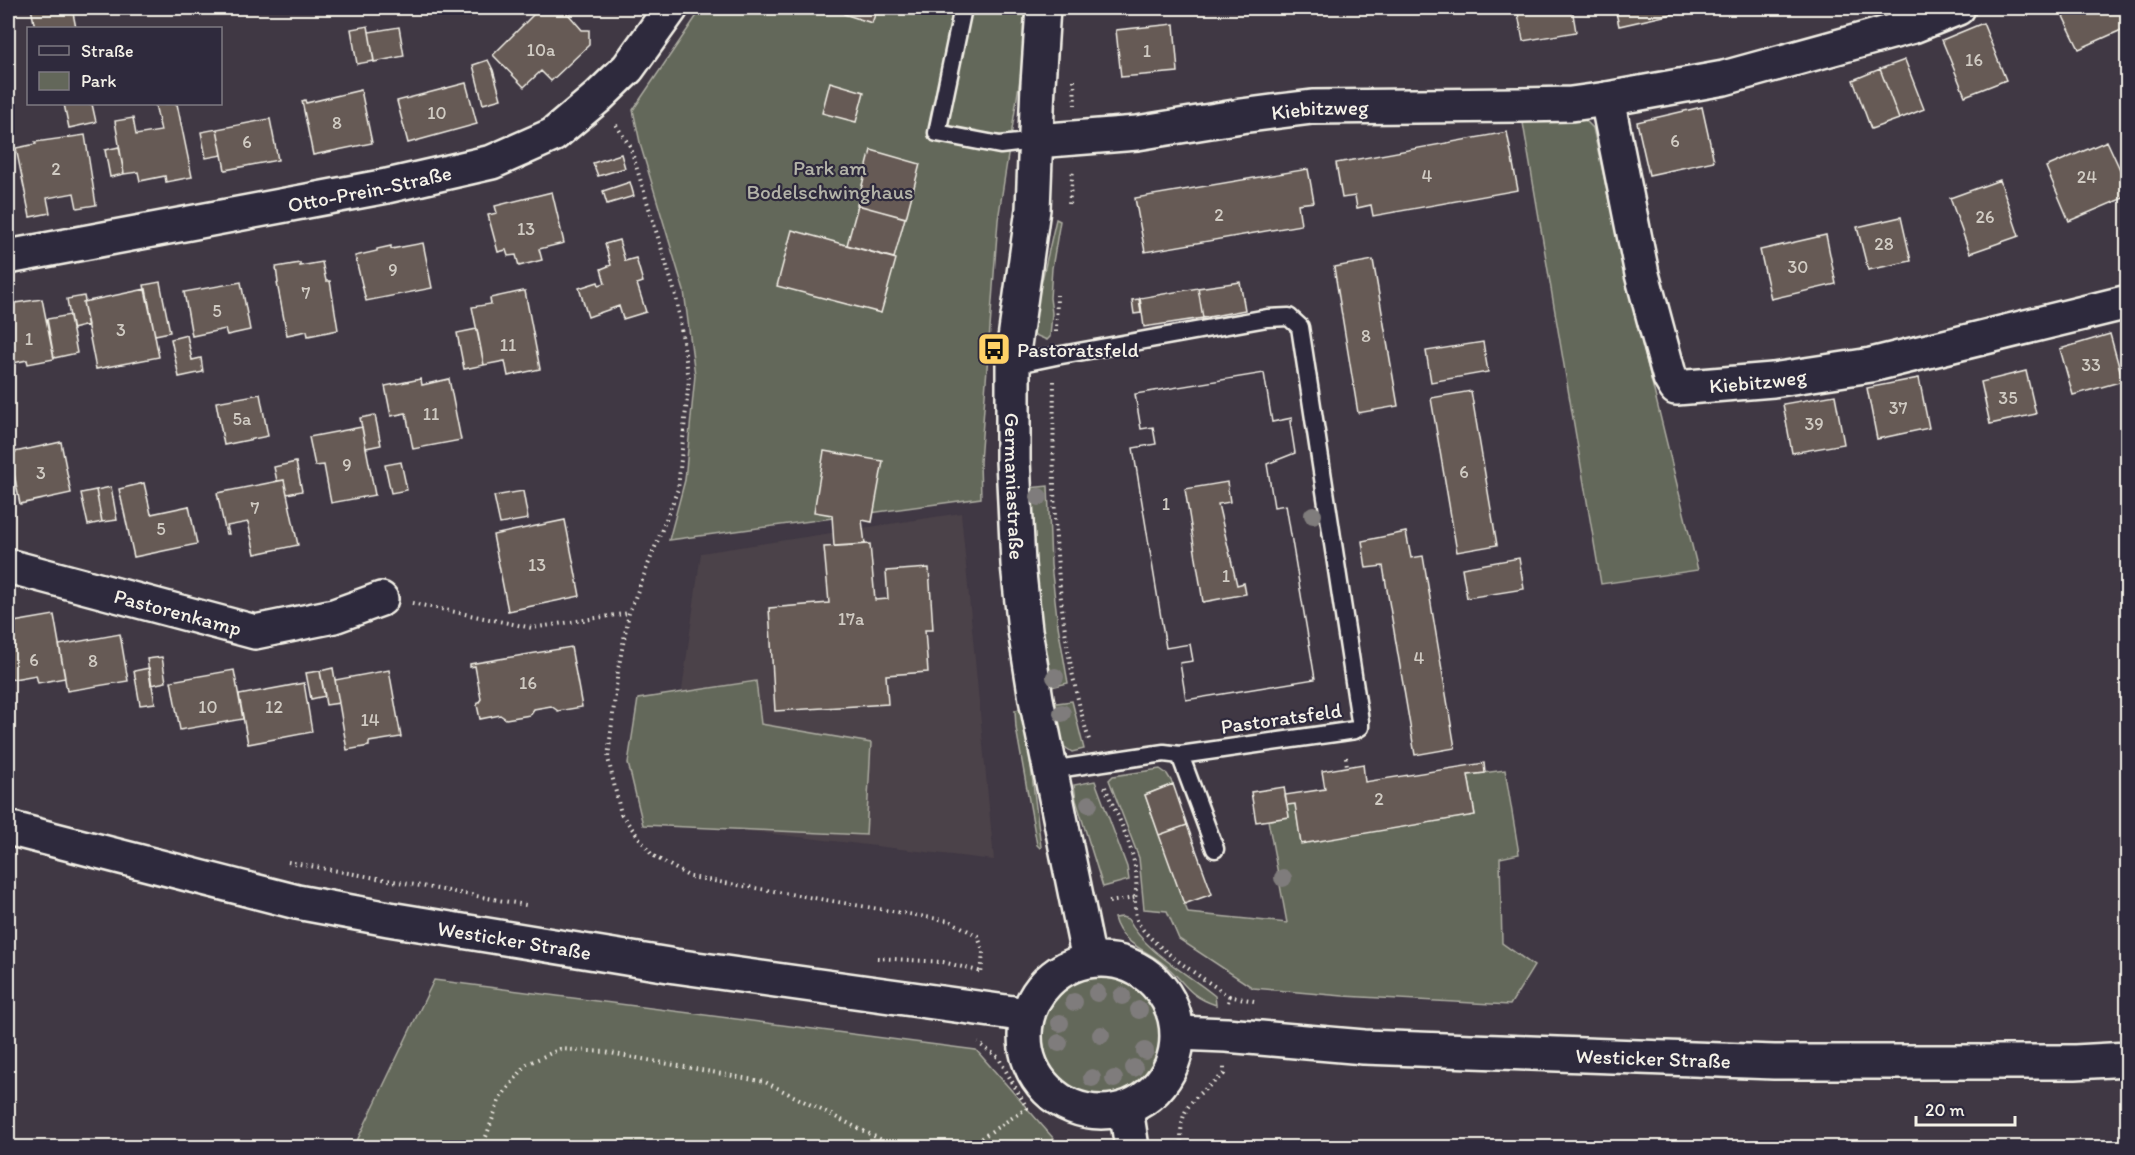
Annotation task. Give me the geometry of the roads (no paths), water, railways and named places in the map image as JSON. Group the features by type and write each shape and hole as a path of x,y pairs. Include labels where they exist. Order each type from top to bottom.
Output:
{"street":[{"name":"Otto-Prein-Straße","path":"8,257 387,186 492,162 553,135 598,97 628,68 671,8"},
{"name":"Germaniastraße","path":"1043,8 1033,209 1018,308 1013,365 1013,460 1020,590 1036,699 1089,960"},
{"name":"Kiebitzweg","path":"1036,141 1137,133 1312,107 1571,104 1607,99 1724,78 1913,26 1958,8"},
{"name":"Kiebitzweg","path":"1607,99 1642,274 1670,378 1676,388 1773,380 1871,365 2127,302"},
{"name":"Pastorenkamp","path":"8,566 255,632 334,616 381,599"},
{"name":"Westicker Straße","path":"8,828 297,902 675,966 1027,1015"},
{"path":"1089,960 1115,961 1139,969 1160,986 1173,1008 1178,1033 1175,1057 1165,1080 1148,1097 1126,1109 1106,1112 1086,1111 1067,1105 1050,1094 1036,1077 1027,1058 1024,1036 1027,1015 1036,995 1050,978 1069,967 1089,960"},
{"name":"Westicker Straße","path":"1178,1033 1364,1047 1774,1062 2076,1062 2127,1059"},
{"path":"1126,1109 1132,1148"}],"lane":[{"path":"963,8 937,133 1000,145 1036,141"},
{"name":"Pastoratsfeld","path":"1013,365 1267,318 1289,317 1300,327 1360,727 1355,730 1180,755 1164,753 1050,770"},
{"path":"1180,755 1215,849"}],"place":[{"name":"Pastoratsfeld","path":"994,349"}],"park label":[{"name":"Park am Bodelschwinghaus","path":"830,179"}]}
